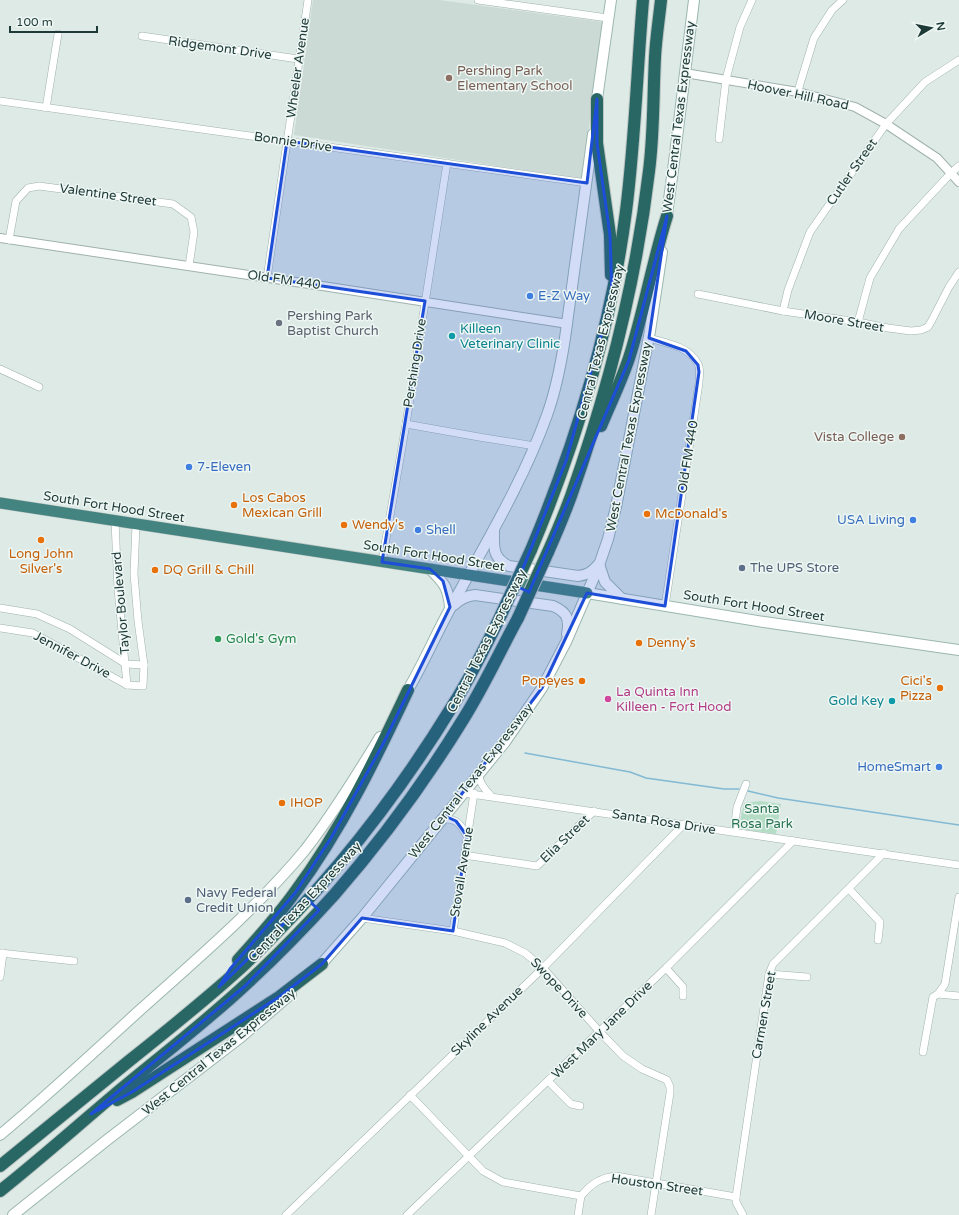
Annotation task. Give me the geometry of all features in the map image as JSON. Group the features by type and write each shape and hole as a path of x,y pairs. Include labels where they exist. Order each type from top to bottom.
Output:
{"highway":[{"name":"Central Texas Expressway","path":"0,1166 219,987 265,944 316,891 381,811 454,704 501,615 531,550 556,490 590,383 612,296 620,255 631,168 643,0"},
{"name":"Central Texas Expressway","path":"0,1191 211,1016 245,986 285,947 334,895 378,841 422,782 464,717 491,670 518,618 548,552 570,498 588,445 614,357 627,305 640,240 653,133 655,56 661,0"},
{"path":"597,99 597,143 610,235 612,296"},
{"path":"570,498 629,360 657,247 667,216"},
{"name":"South Fort Hood Street","path":"0,503 587,594"},
{"path":"219,987 230,969 261,935 295,893 318,859 358,791 383,744 408,690"},
{"path":"91,1114 132,1092 279,996 322,964"}],"main road":[{"path":"2,1130 202,955 277,882 316,836 347,791 408,690 450,607 518,484 548,413 561,364 568,324 611,0"},
{"name":"West Central Texas Expressway","path":"13,1215 266,1016 299,987 322,964 362,918 443,819 469,793 479,774 505,742 542,688 566,642 587,594 608,539 616,507 649,338 667,216 694,0"},
{"path":"494,528 494,547 496,556 501,562 509,566 578,576 586,575 592,572 599,564"},
{"path":"599,564 605,582 622,599"},
{"path":"430,569 443,582 448,592 450,607"},
{"name":"South Fort Hood Street","path":"587,594 959,650"},
{"path":"450,607 467,596 553,606 562,610 569,624 566,642"}],"street":[{"name":"Wheeler Avenue","path":"267,278 298,59 308,0"},
{"path":"478,0 608,18"},
{"path":"719,139 726,79 740,27 752,0"},
{"path":"798,92 814,38 832,10 843,0"},
{"path":"46,108 58,34"},
{"name":"Ridgemont Drive","path":"142,36 298,59"},
{"name":"Cutler Street","path":"783,310 788,290 810,232 886,124 925,82 959,60"},
{"name":"Hoover Hill Road","path":"686,73 798,92 855,107 886,124 937,158 952,172 959,182"},
{"name":"Bonnie Drive","path":"0,101 587,183"},
{"name":"Pershing Drive","path":"382,562 406,424 447,163"},
{"path":"858,322 870,278 899,230 959,166"},
{"name":"Valentine Street","path":"9,240 16,201 28,188 39,186 174,204 192,217 194,232 189,266"},
{"name":"Old FM 440","path":"0,238 425,301 568,324"},
{"name":"Moore Street","path":"698,294 783,310 911,331 921,330 928,326 949,287 959,272"},
{"name":"Old FM 440","path":"649,338 675,345 686,351 692,356 698,365 700,372 665,606"},
{"path":"0,369 39,387"},
{"path":"406,424 535,446"},
{"name":"Taylor Boulevard","path":"115,521 118,589 127,685"},
{"name":"Taylor Boulevard","path":"136,524 134,574 138,621 144,664 144,686"},
{"name":"Jennifer Drive","path":"0,608 37,614 70,629 126,664 144,664"},
{"name":"Jennifer Drive","path":"0,628 33,633 127,685 144,686"},
{"path":"479,774 479,779 482,785 491,796"},
{"path":"734,832 737,807 746,784"},
{"name":"Santa Rosa Drive","path":"469,793 959,865"},
{"name":"Stovall Avenue","path":"362,918 453,931 467,836 469,793"},
{"name":"Elia Street","path":"464,855 538,866 594,811"},
{"path":"443,819 450,818 456,820 467,836"},
{"name":"Skyline Avenue","path":"286,1215 543,968 684,824"},
{"name":"West Mary Jane Drive","path":"408,1215 666,968 793,841"},
{"name":"Carmen Street","path":"736,1197 769,974 773,964 884,853"},
{"path":"849,889 880,922 878,940"},
{"path":"923,1052 933,997 938,994 945,984 959,897"},
{"name":"Swope Drive","path":"453,931 505,943 525,953 543,968 623,1056 642,1068 667,1080 670,1093 656,1182"},
{"path":"0,977 2,953 74,961"},
{"path":"666,968 683,987 683,996"},
{"path":"769,974 807,977"},
{"path":"938,994 959,996"},
{"path":"548,1081 571,1104 580,1106"},
{"path":"410,1095 483,1171 503,1182 581,1196 578,1215"},
{"name":"Houston Street","path":"581,1196 596,1181 605,1177 616,1176 736,1197"},
{"path":"651,1215 656,1182"},
{"path":"736,1197 736,1202 743,1215"}],"highlighted area":[{"path":"597,99 597,143 610,235 612,296 566,461 516,586 529,592 629,360 667,216 649,338 686,351 698,365 699,372 665,606 587,593 542,688 445,816 456,821 467,836 453,931 362,918 322,964 279,997 132,1092 91,1114 245,986 319,910 308,900 219,987 230,969 295,893 331,838 383,744 450,607 443,581 430,569 382,562 425,301 267,278 287,141 587,183"}],"shaded area":[{"name":"Pershing Park Elementary School","path":"313,0 439,0 603,22 582,179 294,135"}],"green space":[{"name":"Santa Rosa Park","path":"760,801 781,804 776,834 741,829 739,826 744,803"}],"waterway":[{"path":"525,753 630,772 646,778 724,789 739,789"},
{"path":"748,791 778,798 959,825"}],"place":[{"name":"Pershing Park Elementary School","path":"449,78"},
{"name":"E-Z Way","path":"530,296"},
{"name":"Pershing Park Baptist Church","path":"279,323"},
{"name":"Killeen Veterinary Clinic","path":"452,336"},
{"name":"Vista College","path":"902,437"},
{"name":"7-Eleven","path":"189,467"},
{"name":"Los Cabos Mexican Grill","path":"234,505"},
{"name":"McDonald's","path":"647,514"},
{"name":"USA Living","path":"913,520"},
{"name":"Wendy's","path":"344,525"},
{"name":"Shell","path":"418,530"},
{"name":"Long John Silver's","path":"41,540"},
{"name":"The UPS Store","path":"742,568"},
{"name":"DQ Grill & Chill","path":"155,570"},
{"name":"Gold's Gym","path":"218,639"},
{"name":"Denny's","path":"639,643"},
{"name":"Popeyes","path":"582,681"},
{"name":"Cici's Pizza","path":"940,688"},
{"name":"La Quinta Inn Killeen - Fort Hood","path":"608,699"},
{"name":"Gold Key","path":"892,701"},
{"name":"HomeSmart","path":"939,767"},
{"name":"IHOP","path":"282,803"},
{"name":"Navy Federal Credit Union","path":"188,900"}]}
